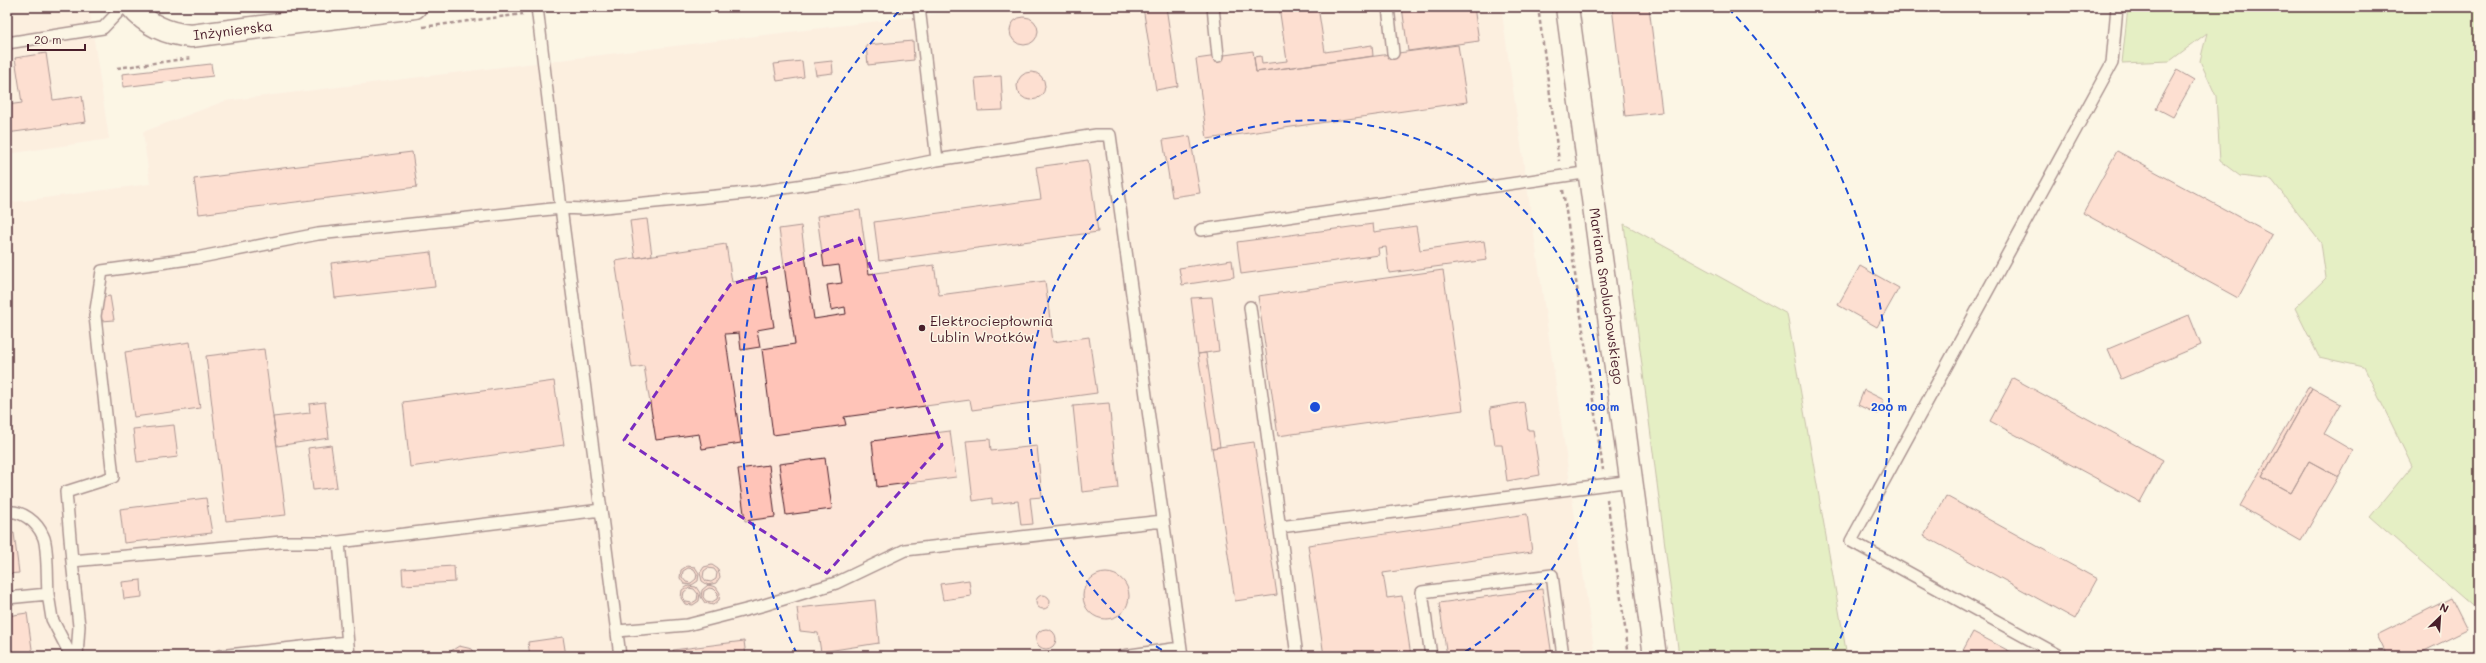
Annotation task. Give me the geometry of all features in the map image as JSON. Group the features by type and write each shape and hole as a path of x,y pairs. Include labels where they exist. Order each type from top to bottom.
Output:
{"street":[{"name":"Inżynierska","path":"132,7 157,28 174,34 191,36 405,8"},
{"name":"Mariana Smoluchowskiego","path":"1567,7 1655,656"}],"lane":[{"path":"7,43 103,28 123,7"},
{"path":"537,7 561,208 620,656"},
{"path":"919,7 937,160"},
{"path":"1213,7 1218,56"},
{"path":"1388,7 1393,53"},
{"path":"2060,656 1851,541 2112,63 2117,7"},
{"path":"78,656 79,626 66,492 113,478 95,316 102,271 196,258 318,234 561,208 584,209 757,192 850,178 937,160 1096,135 1110,135 1181,652 1123,656"},
{"path":"1201,230 1590,172"},
{"path":"1250,307 1297,656"},
{"path":"1280,527 1632,481"},
{"path":"72,561 281,542 339,542 601,510"},
{"path":"7,512 14,511 30,518 44,536 48,594 52,619 71,656"},
{"path":"617,631 687,625 761,606 836,583 905,550 1163,520"},
{"path":"339,542 349,656"},
{"path":"1431,656 1422,592 1552,575 1563,656"},
{"path":"7,598 48,594"},
{"path":"219,656 347,642"}],"path":[{"path":"1538,7 1629,656"}],"highlighted area":[{"path":"859,238 942,445 827,573 624,440 730,285"}],"shaded area":[{"path":"7,7 89,7 109,139 7,154"},
{"name":"Elektrociepłownia Lublin Wrotków","path":"993,7 1501,7 1595,656 7,656 7,203 150,184 143,132 225,101"}],"green space":[{"path":"2128,7 2327,7 2331,11 2450,11 2457,7 2479,7 2479,612 2370,517 2412,466 2364,367 2319,357 2295,308 2326,278 2321,243 2272,180 2240,176 2220,161 2216,96 2200,61 2207,33 2170,61 2122,63"},
{"path":"1624,224 1787,314 1847,656 1679,656"}],"building":[{"path":"1143,7 1166,7 1178,86 1156,90"},
{"path":"1279,7 1318,7 1325,52 1372,45 1373,56 1256,72 1254,57 1261,56 1262,64 1287,61"},
{"path":"1402,7 1474,7 1479,41 1408,51"},
{"path":"1612,7 1649,7 1662,112 1625,116"},
{"path":"1024,17 1034,21 1038,31 1034,41 1024,45 1014,41 1010,31 1014,21"},
{"path":"913,41 914,60 868,65 866,45"},
{"path":"1458,45 1467,102 1207,139 1196,59 1253,51 1256,72"},
{"path":"46,53 53,100 82,96 86,122 7,133 7,105 22,103 15,58"},
{"path":"802,61 804,77 777,81 774,64"},
{"path":"832,61 833,73 816,75 814,63"},
{"path":"211,64 213,76 123,87 122,74"},
{"path":"2177,70 2194,80 2173,117 2156,108"},
{"path":"1031,72 1041,76 1045,86 1041,96 1031,100 1021,96 1017,86 1021,76"},
{"path":"1001,76 1003,110 978,111 975,78"},
{"path":"1190,136 1200,193 1172,197 1163,140"},
{"path":"2117,151 2272,235 2238,298 2083,213"},
{"path":"412,152 417,187 199,214 194,179"},
{"path":"1088,160 1098,232 879,261 874,222 1041,199 1036,167"},
{"name":"Elektrociepłownia Lublin Wrotków","path":"860,210 869,274 934,265 939,295 1045,281 1053,342 1089,337 1097,393 972,410 970,400 844,417 846,425 773,435 762,349 795,344 779,229 801,226 814,319 846,314 845,307 831,310 827,285 842,283 839,265 824,267 817,216"},
{"path":"647,219 652,255 635,258 630,221"},
{"path":"1373,224 1374,232 1416,226 1420,250 1484,241 1487,260 1389,273 1386,247 1378,248 1379,255 1241,274 1237,242"},
{"path":"726,244 732,282 766,277 774,327 757,330 760,347 741,350 739,333 725,334 741,443 702,449 699,434 656,440 644,366 632,368 615,261"},
{"path":"431,252 435,287 335,298 331,263"},
{"path":"1232,260 1234,277 1182,285 1179,268"},
{"path":"1860,266 1899,288 1877,327 1838,305"},
{"path":"1443,270 1463,410 1278,436 1258,296"},
{"path":"110,296 114,320 102,321 99,298"},
{"path":"1212,297 1219,351 1198,354 1191,298"},
{"path":"2189,315 2201,345 2121,379 2108,349"},
{"path":"190,342 200,408 134,417 125,352"},
{"path":"264,349 286,515 226,521 206,356"},
{"path":"1206,353 1220,447 1212,448 1198,354"},
{"path":"2013,378 2163,460 2140,502 1990,421"},
{"path":"554,381 564,445 410,467 403,402"},
{"path":"2309,386 2312,388 2262,477 2291,493 2309,461 2338,477 2301,541 2240,506"},
{"path":"2312,388 2341,404 2324,434 2353,451 2339,477 2309,461 2291,493 2262,477"},
{"path":"1864,390 1884,400 1877,414 1858,405"},
{"path":"325,402 329,438 277,446 273,417 310,413 309,404"},
{"path":"1524,402 1528,430 1533,430 1540,475 1507,481 1502,445 1495,445 1490,408"},
{"path":"1109,403 1118,488 1082,492 1073,406"},
{"path":"174,425 178,457 137,462 133,429"},
{"path":"950,431 956,477 877,487 872,441"},
{"path":"990,439 991,451 1037,446 1042,497 1030,498 1033,524 1021,525 1018,501 992,504 992,498 973,501 966,441"},
{"path":"1254,442 1277,595 1235,601 1212,448"},
{"path":"331,445 337,487 313,490 308,448"},
{"path":"825,458 832,509 786,515 779,464"},
{"path":"769,465 775,517 745,521 738,469"},
{"path":"1946,496 2097,579 2075,619 1924,536"},
{"path":"206,498 212,533 124,543 120,509"},
{"path":"1527,514 1532,552 1383,573 1387,598 1402,596 1411,656 1324,656 1308,545"},
{"path":"14,533 19,573 7,574 7,534"},
{"path":"712,565 718,569 720,577 716,583 708,585 702,581 700,573 704,567","holes":["708,568 714,569 717,573 716,579 711,582 706,581 703,577 704,571"]},
{"path":"454,566 455,582 403,585 402,569"},
{"path":"687,566 695,567 699,573 698,581 692,585 684,584 680,578 681,570","holes":["688,568 694,569 697,574 696,579 691,583 686,582 682,577 683,571"]},
{"path":"1101,573 1111,573 1123,579 1128,587 1128,605 1123,613 1115,618 1101,619 1093,616 1086,609 1083,601 1083,591 1086,583 1093,576"},
{"path":"141,580 142,597 124,599 122,582"},
{"path":"969,580 971,596 943,600 940,584"},
{"path":"708,585 716,587 720,593 719,600 713,605 705,603 701,597 702,590","holes":["709,588 714,589 718,593 717,599 712,602 706,601 703,597 704,591"]},
{"path":"688,586 696,587 700,593 699,601 693,605 685,604 681,598 682,590","holes":["689,588 694,589 698,594 697,600 692,603 686,602 683,597 684,592"]},
{"path":"1542,589 1552,656 1447,656 1439,603"},
{"path":"1043,595 1048,597 1050,602 1048,607 1043,609 1038,607 1036,602 1038,597"},
{"path":"2451,598 2467,630 2414,656 2387,656 2377,635"},
{"path":"875,600 879,643 821,652 818,633 800,631 797,608"},
{"path":"27,613 33,656 7,656 7,616"},
{"path":"1046,629 1053,632 1056,639 1053,646 1046,649 1039,646 1036,639 1039,632"},
{"path":"1973,632 2011,652 2009,656 1960,656"},
{"path":"563,637 566,656 530,656 528,642"},
{"path":"744,641 746,656 674,656 673,650"},
{"path":"459,646 472,649 477,656 449,656 451,651"}],"place":[{"name":"Elektrociepłownia Lublin Wrotków","path":"922,328"}]}
